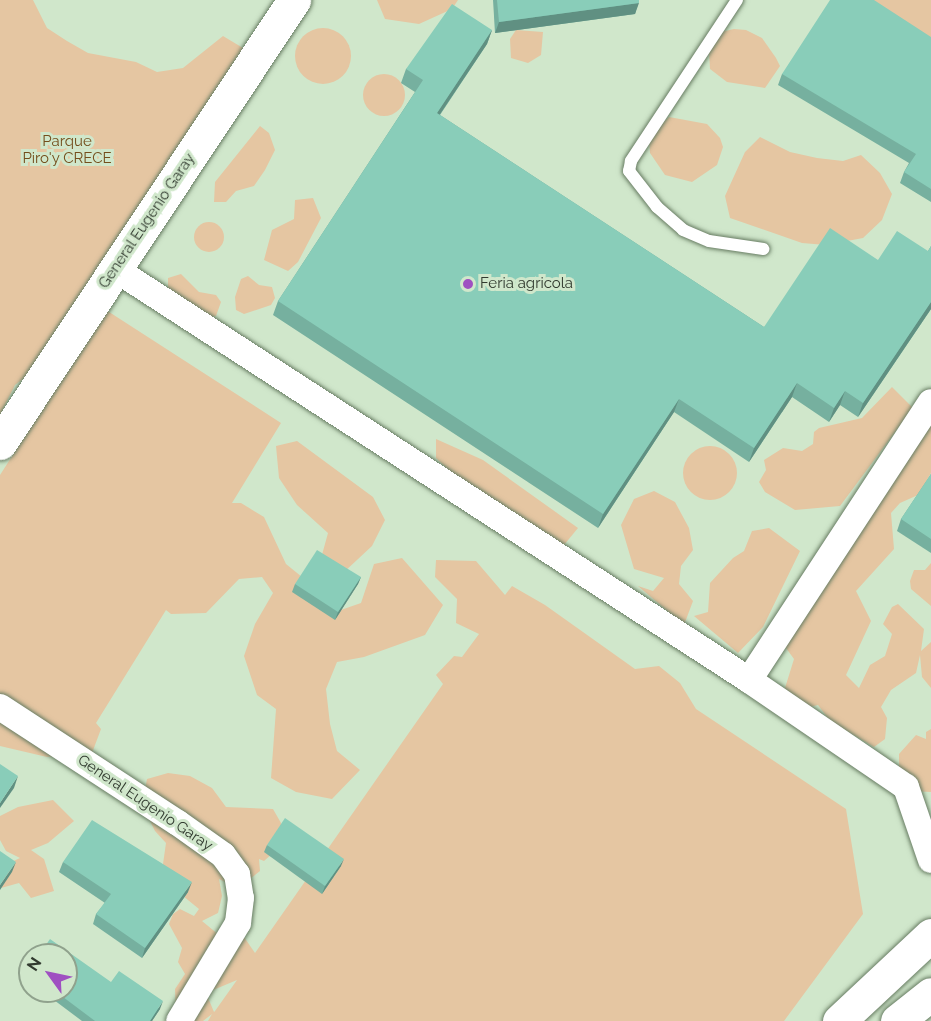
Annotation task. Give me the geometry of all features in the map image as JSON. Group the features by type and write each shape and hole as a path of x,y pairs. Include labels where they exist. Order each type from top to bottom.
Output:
{"street":[{"name":"General Eugenio Garay","path":"0,443 294,0"},
{"path":"115,269 749,680 906,787 931,860"},
{"path":"749,680 931,402"},
{"name":"General Eugenio Garay","path":"0,707 178,823 223,855 237,874 241,898 238,923 179,1021"},
{"path":"839,1021 931,934"},
{"path":"897,1021 931,994"}],"lane":[{"path":"737,0 631,161 629,171 657,207 683,230 709,241 763,249"}],"green space":[{"name":"Parque Piro'y CRECE","path":"0,0 33,0 47,28 67,41 88,53 136,62 157,72 183,68 223,36 243,48 28,375 15,385 0,415"},
{"path":"377,0 458,0 452,9 419,24 385,19"},
{"path":"868,0 931,0 931,41"},
{"path":"323,28 338,33 346,41 351,56 346,71 338,79 323,84 308,79 300,71 295,56 300,41 308,33"},
{"path":"734,29 746,30 762,38 776,58 780,66 765,88 727,82 710,69 709,51 721,32"},
{"path":"516,30 543,32 541,55 528,63 511,58 510,39"},
{"path":"384,74 399,80 405,95 399,110 384,116 369,110 363,95 369,80"},
{"path":"669,117 707,124 720,138 723,147 717,165 692,182 665,175 650,153 649,137"},
{"path":"260,126 269,133 275,150 265,170 254,186 236,191 226,202 214,202 215,182"},
{"path":"760,137 790,152 817,158 843,161 861,155 880,173 892,194 882,220 863,238 826,245 802,243 730,218 725,196 745,152"},
{"path":"313,198 321,218 298,262 288,271 264,260 272,230 294,219 295,200"},
{"path":"209,222 220,226 224,237 220,248 209,252 198,248 194,237 198,226"},
{"path":"181,274 199,292 216,295 221,302 216,316 206,318 168,292 168,278"},
{"path":"248,276 259,285 272,287 275,298 271,305 244,314 236,310 235,297 241,279"},
{"path":"106,310 281,423 232,503 241,503 264,517 286,564 302,577 320,562 328,533 297,505 279,478 276,446 297,441 373,497 385,520 372,546 343,573 338,611 361,603 374,564 402,558 443,605 425,635 364,657 337,662 326,689 330,724 337,751 360,770 332,799 296,792 271,778 276,709 257,695 244,656 255,624 273,593 262,577 239,579 206,613 171,614 166,610 96,723 101,729 92,753 47,757 0,746 0,475"},
{"path":"892,387 913,408 840,506 795,510 765,492 759,482 766,470 764,460 783,448 802,451 813,444 814,432 819,428 862,418"},
{"path":"931,413 931,473 918,495 900,503 891,513 894,549 856,591 871,621 846,675 859,688 870,665 885,656 892,634 883,624 892,607 898,604 924,629 921,651 931,642 931,688 922,677 920,655 916,673 891,690 881,707 887,718 885,739 874,747 830,721 818,705 810,707 787,698 785,688 794,659 783,644"},
{"path":"436,439 483,460 578,528 564,545 539,533 459,480 436,458"},
{"path":"705,446 715,446 725,450 733,458 737,473 733,488 725,496 715,500 705,500 695,496 687,488 683,478 683,468 687,458 695,450"},
{"path":"654,491 675,502 689,528 693,550 681,566 679,584 693,601 684,625 638,586 653,591 664,578 634,569 621,525 634,499"},
{"path":"769,528 800,551 763,627 738,653 694,616 708,612 710,583 733,558 744,551 752,531"},
{"path":"436,560 476,561 505,595 512,586 545,605 635,669 659,666 680,683 696,709 846,809 863,914 784,1021 208,1021 212,1014 203,1021 176,1021 175,989 185,974 178,962 182,948 169,924 173,914 180,909 194,916 199,909 161,878 166,843 155,831 142,805 147,779 168,773 190,776 212,788 226,807 273,809 281,823 282,845 264,861 259,859 260,871 245,883 229,884 219,879 222,896 218,913 202,921 219,935 244,937 255,953 443,684 436,675 454,656 462,657 479,634 456,623 457,599 435,577","holes":["237,980 214,1012 206,993"]},
{"path":"931,563 931,606 911,589 910,581 914,570 925,570"},
{"path":"931,729 931,792 911,791 899,767 899,754 916,735 926,739 926,732"},
{"path":"53,800 74,821 48,843 31,850 44,859 54,891 31,898 19,883 1,888 3,866 20,858 6,851 0,840 0,816 18,807"}],"building":[{"path":"497,0 639,0 639,3 499,22"},
{"path":"830,0 874,0 931,37 931,189 904,172 916,154 782,74"},
{"path":"452,4 492,30 437,113 764,327 830,228 878,260 897,231 928,251 931,246 931,302 863,403 845,391 834,408 797,383 754,448 679,399 603,514 278,301 423,80 406,69"},
{"path":"931,474 931,539 901,519"},
{"path":"317,550 361,577 338,612 295,584"},
{"path":"0,764 18,776 0,803"},
{"path":"285,818 344,859 325,886 267,845"},
{"path":"92,820 192,882 145,948 96,914 111,894 63,862"},
{"path":"0,851 16,862 0,885"},
{"path":"78,959 111,982 119,971 163,1001 150,1021 95,1021 71,1003 78,1003"}],"place":[{"name":"Feria agricola","path":"468,284"}]}
